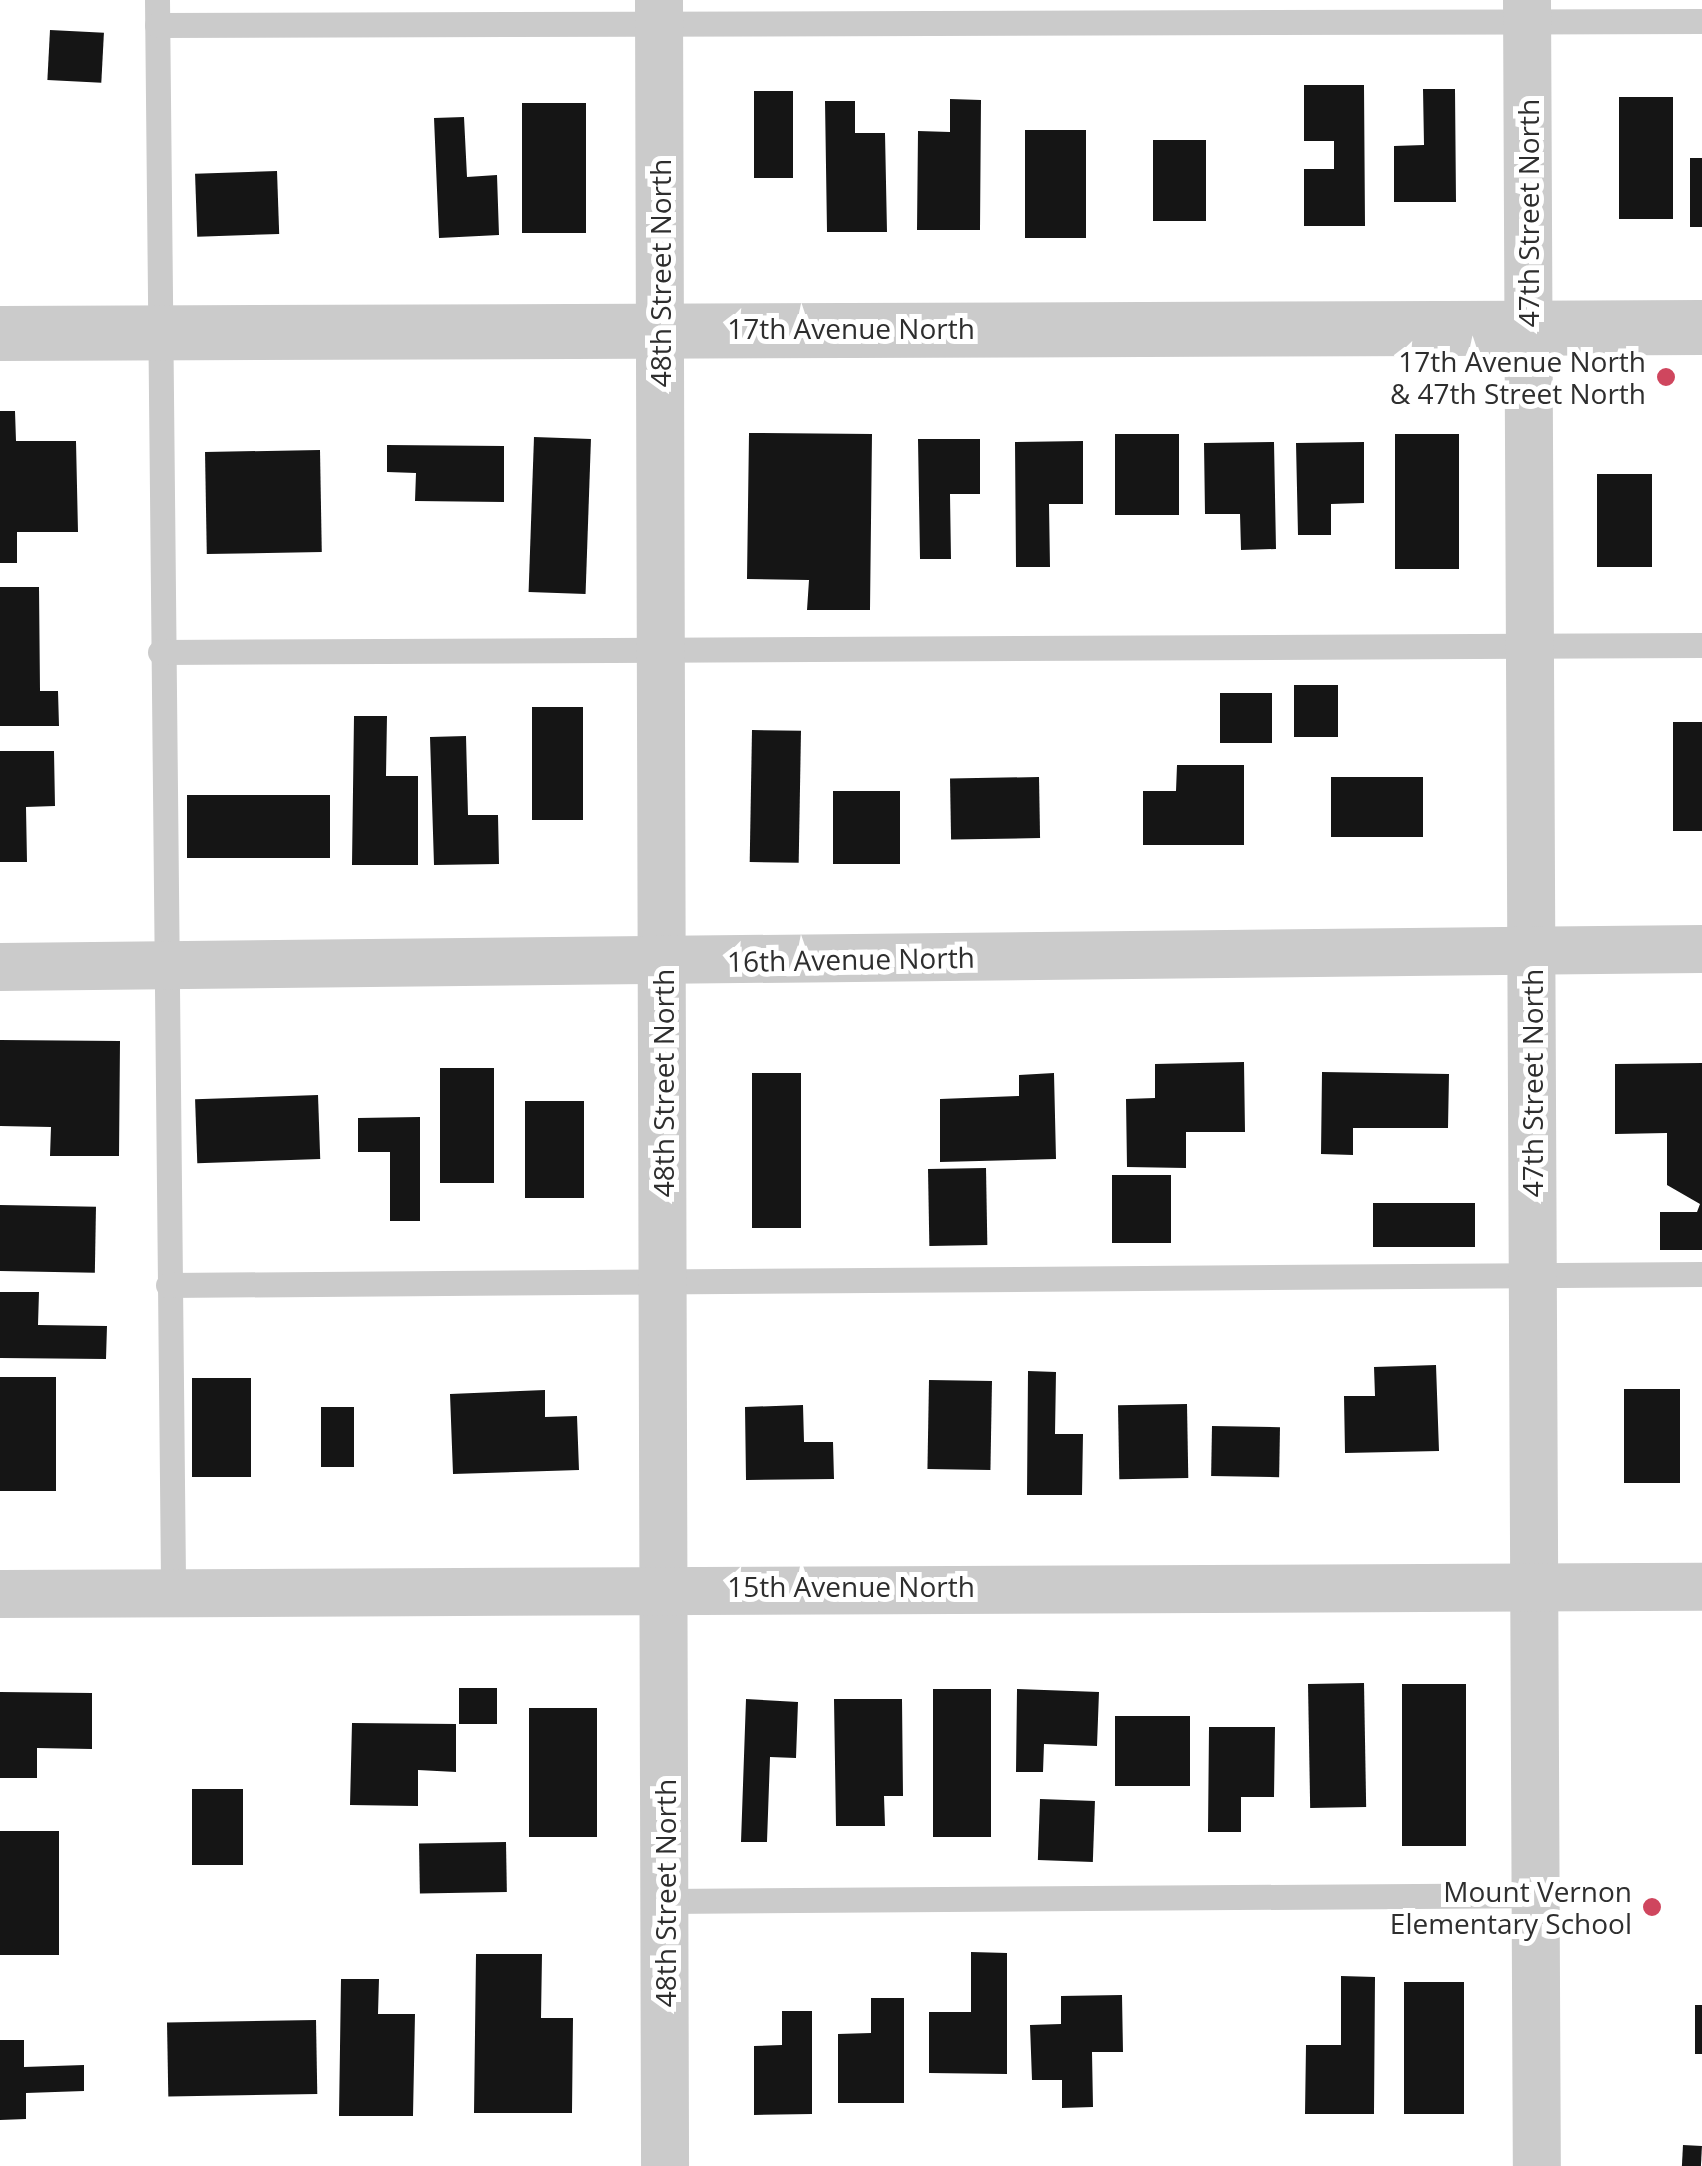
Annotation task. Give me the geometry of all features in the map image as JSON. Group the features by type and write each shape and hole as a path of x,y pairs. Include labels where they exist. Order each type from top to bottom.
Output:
{"street":[{"name":"48th Street North","path":"659,12 665,2166"},
{"name":"47th Street North","path":"1527,12 1537,2166"},
{"name":"17th Avenue North","path":"0,333 1702,327"},
{"name":"16th Avenue North","path":"0,967 663,962 1532,946 1702,948"},
{"name":"15th Avenue North","path":"0,1594 665,1586 1702,1587"}],"lane":[{"path":"173,1592 162,966 157,12 1527,12 1702,22"},
{"path":"160,652 1702,645"},
{"path":"168,1285 1702,1274"},
{"path":"665,1900 1536,1895"}],"building":[{"path":"50,30 104,33 101,83 47,80"},
{"path":"1304,85 1364,85 1365,226 1304,226 1304,169 1334,169 1334,141 1304,141"},
{"path":"1423,89 1455,89 1456,202 1394,202 1394,146 1424,145"},
{"path":"754,91 793,91 793,178 754,178"},
{"path":"1619,97 1673,97 1673,219 1619,219"},
{"path":"950,99 981,100 980,230 917,230 918,131 950,132"},
{"path":"825,101 855,101 855,133 885,133 887,232 827,232"},
{"path":"522,103 586,103 586,233 522,233"},
{"path":"464,117 467,177 497,175 499,235 439,238 434,118"},
{"path":"1025,130 1086,130 1086,238 1025,238"},
{"path":"1153,140 1206,140 1206,221 1153,221"},
{"path":"1690,158 1702,158 1702,227 1690,227"},
{"path":"277,171 279,234 197,237 195,174"},
{"path":"0,411 15,411 16,441 76,441 78,532 17,532 17,563 0,563"},
{"path":"749,433 872,434 870,610 807,610 809,580 747,579"},
{"path":"1115,434 1179,434 1179,515 1115,515"},
{"path":"1395,434 1459,434 1459,569 1395,569"},
{"path":"534,437 591,439 586,594 529,592"},
{"path":"918,439 980,439 980,494 950,494 951,559 920,559"},
{"path":"1083,441 1083,504 1049,504 1050,567 1016,567 1015,442"},
{"path":"1274,442 1276,549 1241,550 1240,514 1205,514 1204,443"},
{"path":"1364,442 1364,503 1331,504 1331,535 1298,535 1296,443"},
{"path":"387,445 504,446 504,502 415,501 416,473 387,472"},
{"path":"320,450 322,552 207,554 205,452"},
{"path":"1597,474 1652,474 1652,567 1597,567"},
{"path":"0,587 39,587 40,691 58,691 59,726 0,726"},
{"path":"1294,685 1338,685 1338,737 1294,737"},
{"path":"1220,693 1272,693 1272,743 1220,743"},
{"path":"532,707 583,707 583,820 532,820"},
{"path":"354,716 387,716 386,776 418,776 418,865 352,865"},
{"path":"1673,722 1702,722 1702,831 1673,831"},
{"path":"752,730 801,731 799,863 750,862"},
{"path":"466,736 468,815 498,815 499,864 434,865 430,737"},
{"path":"0,751 54,751 55,806 26,807 27,862 0,862"},
{"path":"1177,765 1244,765 1244,845 1143,845 1143,791 1176,791"},
{"path":"1039,777 1040,838 951,840 950,779"},
{"path":"1331,777 1423,777 1423,837 1331,837"},
{"path":"833,791 900,791 900,864 833,864"},
{"path":"187,795 330,795 330,858 187,858"},
{"path":"0,1040 120,1041 119,1156 50,1156 51,1127 0,1126"},
{"path":"1244,1062 1245,1132 1186,1132 1186,1168 1127,1167 1126,1099 1155,1098 1155,1064"},
{"path":"1702,1063 1702,1250 1660,1250 1660,1212 1697,1212 1700,1204 1667,1185 1667,1133 1615,1134 1615,1064"},
{"path":"440,1068 494,1068 494,1183 440,1183"},
{"path":"1322,1072 1449,1074 1448,1128 1353,1128 1353,1155 1321,1154"},
{"path":"752,1073 801,1073 801,1228 752,1228"},
{"path":"1054,1073 1056,1159 940,1162 940,1099 1019,1096 1019,1075"},
{"path":"318,1095 320,1159 197,1163 195,1099"},
{"path":"525,1101 584,1101 584,1198 525,1198"},
{"path":"420,1117 420,1221 390,1221 390,1152 358,1152 358,1118"},
{"path":"986,1168 987,1245 929,1246 928,1169"},
{"path":"1112,1175 1171,1175 1171,1243 1112,1243"},
{"path":"1373,1203 1475,1203 1475,1247 1373,1247"},
{"path":"0,1205 96,1207 95,1273 0,1271"},
{"path":"0,1292 39,1292 38,1325 107,1326 106,1359 0,1358"},
{"path":"1436,1365 1439,1451 1345,1453 1344,1396 1375,1396 1374,1367"},
{"path":"1028,1371 1056,1372 1055,1434 1083,1434 1082,1495 1027,1495"},
{"path":"0,1377 56,1377 56,1491 0,1491"},
{"path":"192,1378 251,1378 251,1477 192,1477"},
{"path":"929,1380 992,1381 990,1470 927,1469"},
{"path":"1624,1389 1680,1389 1680,1483 1624,1483"},
{"path":"545,1390 545,1417 577,1416 579,1470 453,1474 450,1394"},
{"path":"1187,1404 1188,1478 1119,1479 1118,1405"},
{"path":"803,1405 804,1442 833,1442 834,1479 746,1480 745,1407"},
{"path":"321,1407 354,1407 354,1467 321,1467"},
{"path":"1212,1426 1280,1427 1279,1477 1211,1476"},
{"path":"1364,1683 1366,1807 1310,1808 1308,1684"},
{"path":"1402,1684 1466,1684 1466,1846 1402,1846"},
{"path":"459,1688 497,1688 497,1724 459,1724"},
{"path":"933,1689 991,1689 991,1837 933,1837"},
{"path":"1017,1689 1099,1692 1097,1746 1044,1744 1043,1772 1016,1772"},
{"path":"0,1692 92,1693 92,1749 37,1748 37,1778 0,1778"},
{"path":"746,1699 798,1702 796,1758 770,1757 767,1842 741,1842"},
{"path":"834,1699 902,1699 903,1796 884,1796 885,1826 836,1826"},
{"path":"529,1708 597,1708 597,1837 529,1837"},
{"path":"1115,1716 1190,1716 1190,1786 1115,1786"},
{"path":"352,1723 456,1724 456,1772 418,1770 418,1806 350,1805"},
{"path":"1209,1727 1275,1727 1274,1797 1241,1797 1241,1832 1208,1832"},
{"path":"192,1789 243,1789 243,1865 192,1865"},
{"path":"1040,1799 1095,1801 1093,1862 1038,1860"},
{"path":"0,1831 59,1831 59,1955 0,1955"},
{"path":"506,1842 507,1892 420,1894 419,1844"},
{"path":"971,1952 1007,1953 1007,2074 929,2073 929,2012 971,2012"},
{"path":"476,1954 542,1954 541,2018 573,2018 572,2113 474,2113"},
{"path":"1341,1976 1375,1977 1374,2114 1305,2114 1306,2045 1341,2045"},
{"path":"341,1979 379,1979 378,2014 415,2014 413,2116 339,2116"},
{"path":"1404,1982 1464,1982 1464,2114 1404,2114"},
{"path":"1122,1995 1123,2052 1092,2052 1093,2107 1062,2108 1062,2080 1032,2080 1030,2025 1061,2024 1061,1996"},
{"path":"871,1998 904,1998 904,2103 838,2103 838,2034 871,2033"},
{"path":"1695,2005 1702,2005 1702,2054 1695,2054"},
{"path":"782,2011 812,2011 812,2114 754,2115 754,2046 782,2045"},
{"path":"316,2020 317,2094 168,2097 167,2023"},
{"path":"0,2040 24,2040 24,2067 84,2065 84,2091 26,2093 26,2119 0,2120"},
{"path":"1683,2145 1702,2146 1701,2166 1682,2166"}],"place":[{"name":"17th Avenue North & 47th Street North","path":"1666,377"},
{"name":"Mount Vernon Elementary School","path":"1652,1907"}]}
